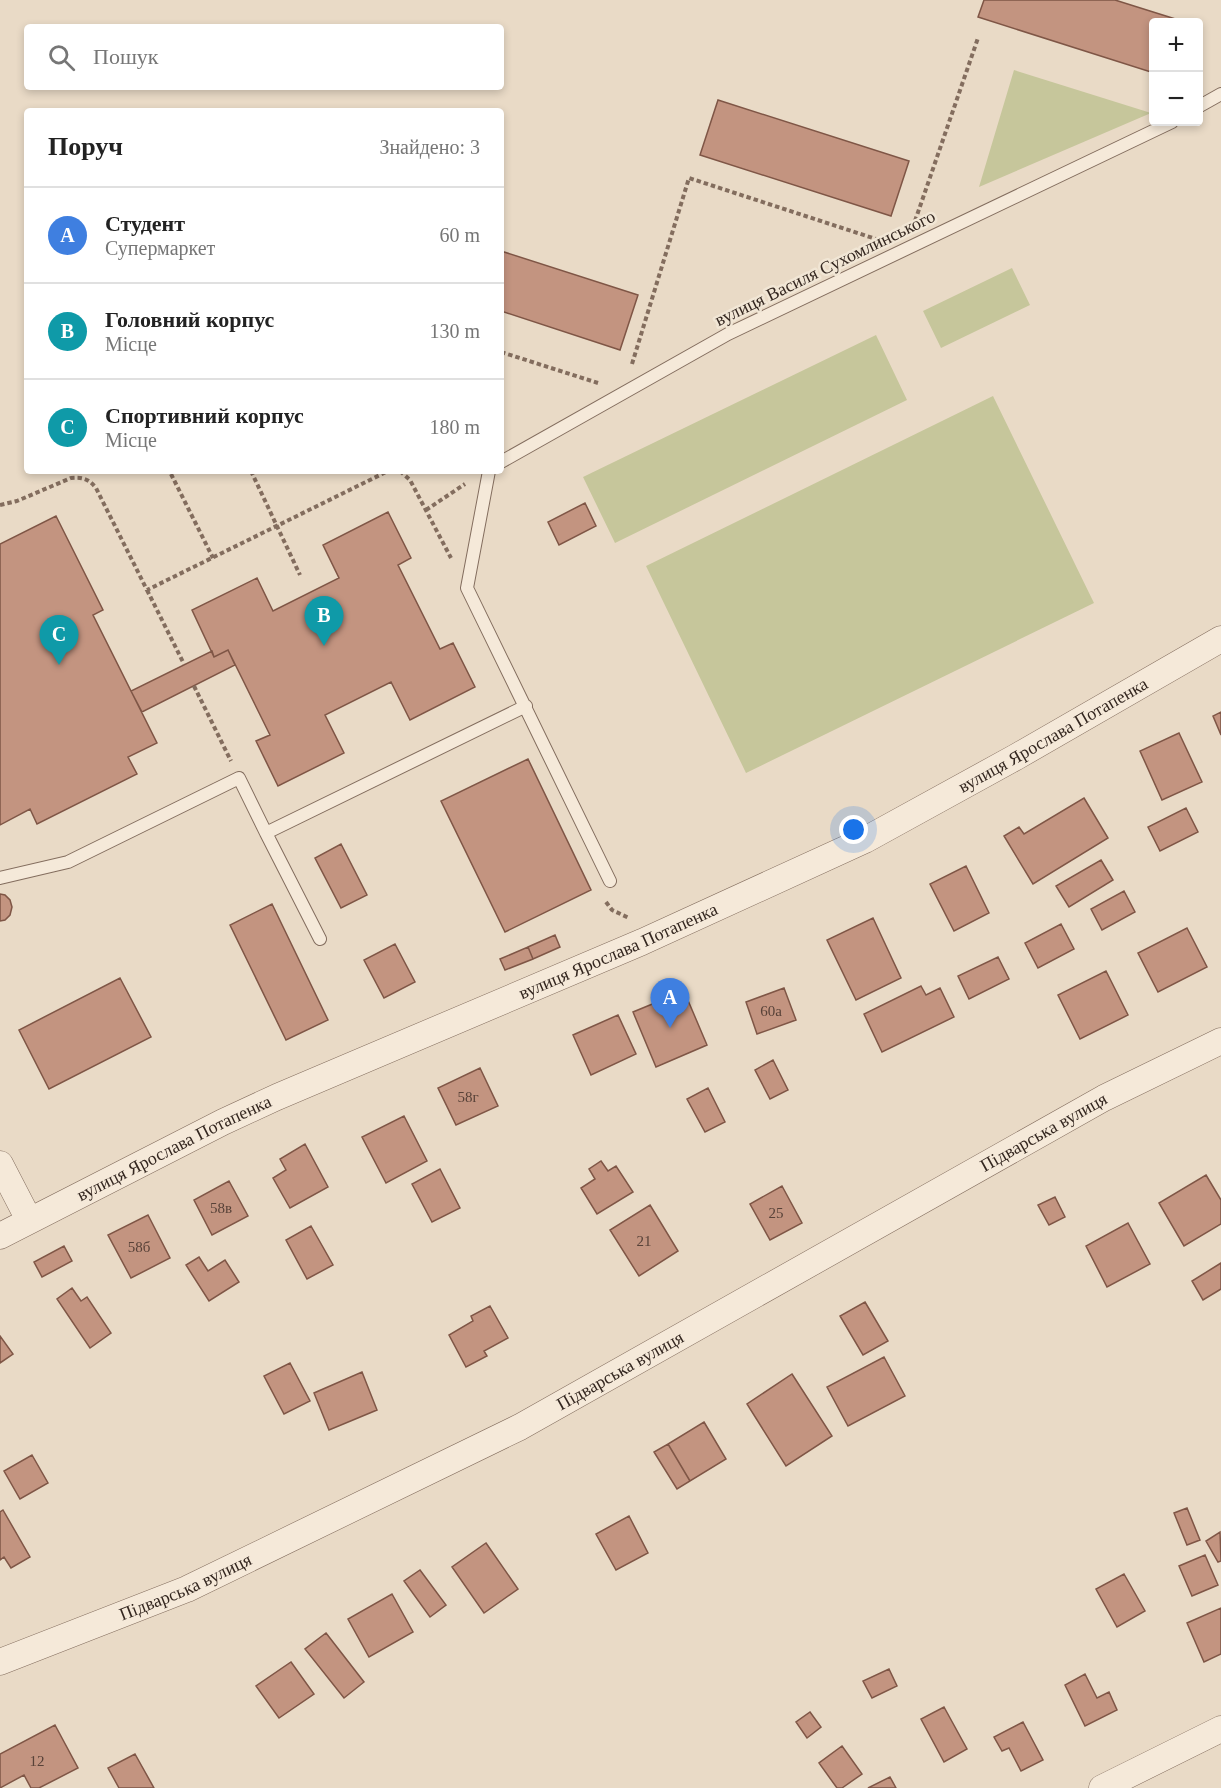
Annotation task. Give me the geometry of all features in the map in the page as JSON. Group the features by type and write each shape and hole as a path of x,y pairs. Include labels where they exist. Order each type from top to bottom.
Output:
{"street":[{"name":"вулиця Ярослава Потапенка","path":"0,1236 277,1097 642,942 865,840 1016,757 1221,639"},
{"name":"Підварська вулиця","path":"0,1662 187,1589 520,1427 1104,1098 1221,1041"},
{"path":"0,1164 29,1220"},
{"path":"1102,1788 1221,1729"}],"lane":[{"path":"1203,104 1221,94"},
{"name":"вулиця Василя Сухомлинського","path":"504,460 728,334 1164,126"},
{"path":"488,474 467,588 610,881"},
{"path":"266,833 526,706"},
{"path":"0,878 68,862 239,778 320,939"}],"path":[{"path":"504,353 623,392 688,178 905,248 978,38"},
{"path":"171,474 213,558"},
{"path":"252,474 300,575"},
{"path":"147,590 382,474"},
{"path":"403,474 410,480 467,588"},
{"path":"0,505 17,501 71,477 81,477 90,481 96,488 184,664"},
{"path":"426,510 466,484"},
{"path":"194,686 239,778"}],"green space":[{"path":"1014,70 1149,112 1149,114 979,187"},
{"path":"1012,268 1030,305 941,348 923,311"},
{"path":"876,335 907,400 615,543 583,477"},
{"path":"993,396 1094,603 746,773 646,566"}],"building":[{"path":"984,0 1115,0 1172,18 1149,18 1149,71 978,17"},
{"path":"718,100 909,161 891,216 700,155"},
{"path":"504,252 638,295 620,350 504,312"},
{"path":"585,503 596,526 559,545 548,522"},
{"path":"388,512 411,558 398,565 440,649 453,643 475,687 410,720 391,682 325,715 344,753 278,786 256,741 270,735 228,650 214,657 192,610 257,578 273,611 339,578 323,545"},
{"path":"56,516 103,610 93,615 157,743 128,757 137,774 37,824 30,809 0,825 0,544"},
{"path":"228,650 235,665 142,712 131,691 212,651 214,657"},
{"path":"1221,712 1221,735 1213,716"},
{"path":"1179,733 1202,782 1162,800 1140,751"},
{"path":"528,759 591,890 505,932 441,801"},
{"path":"1084,798 1108,838 1033,884 1004,836 1019,827 1024,834"},
{"path":"1186,808 1198,832 1160,851 1148,827"},
{"path":"341,844 367,895 341,908 315,858"},
{"path":"1101,860 1113,880 1069,907 1056,886"},
{"path":"966,866 989,913 954,931 930,884"},
{"path":"1124,891 1135,912 1102,930 1091,909"},
{"path":"0,894 10,900 12,907 10,915 0,921"},
{"path":"272,904 328,1020 286,1040 230,925"},
{"path":"873,918 901,978 856,1000 827,940"},
{"path":"1061,924 1074,949 1038,968 1025,943"},
{"path":"1187,928 1207,967 1158,992 1138,953"},
{"path":"555,935 560,947 533,959 528,947"},
{"path":"395,944 415,982 384,998 364,960"},
{"path":"528,947 533,959 505,970 500,959"},
{"path":"998,957 1009,979 969,999 958,976"},
{"path":"1106,971 1128,1015 1080,1039 1058,995"},
{"path":"120,978 151,1037 49,1089 19,1030"},
{"path":"921,986 926,995 940,988 954,1017 882,1052 864,1014"},
{"path":"784,988 796,1020 757,1034 746,1002"},
{"path":"684,991 707,1045 656,1067 633,1012"},
{"path":"618,1015 636,1054 591,1075 573,1035"},
{"path":"773,1060 788,1090 770,1099 755,1070"},
{"path":"480,1068 498,1106 456,1125 438,1088"},
{"path":"708,1088 725,1122 705,1132 687,1099"},
{"path":"404,1116 427,1161 386,1183 362,1137"},
{"path":"305,1144 328,1187 290,1208 273,1178 286,1170 280,1159"},
{"path":"601,1161 608,1171 616,1166 633,1192 597,1214 581,1188 595,1179 589,1169"},
{"path":"440,1169 460,1208 432,1222 412,1184"},
{"path":"1206,1175 1221,1200 1221,1224 1184,1246 1159,1203"},
{"path":"229,1181 248,1216 212,1235 194,1200"},
{"path":"782,1186 802,1223 770,1240 750,1204"},
{"path":"1055,1197 1065,1217 1049,1225 1038,1205"},
{"path":"650,1205 678,1251 639,1276 610,1230"},
{"path":"148,1215 170,1258 131,1278 108,1235"},
{"path":"1128,1223 1150,1264 1107,1287 1086,1246"},
{"path":"311,1226 333,1265 307,1279 286,1240"},
{"path":"64,1246 72,1261 42,1277 34,1262"},
{"path":"199,1257 208,1271 225,1260 239,1282 209,1301 186,1265"},
{"path":"1221,1263 1221,1289 1203,1300 1192,1281"},
{"path":"72,1288 81,1301 87,1297 111,1333 90,1348 57,1299"},
{"path":"865,1302 888,1341 863,1355 840,1316"},
{"path":"490,1306 508,1338 484,1351 487,1356 466,1367 449,1335 473,1321 471,1316"},
{"path":"0,1336 13,1354 0,1363"},
{"path":"884,1357 905,1396 848,1426 827,1387"},
{"path":"290,1363 310,1401 284,1414 264,1376"},
{"path":"362,1372 377,1410 329,1430 314,1393"},
{"path":"792,1374 832,1436 786,1466 747,1404"},
{"path":"704,1422 726,1459 690,1481 668,1444"},
{"path":"668,1444 690,1481 677,1489 654,1452"},
{"path":"32,1455 48,1483 20,1499 4,1471"},
{"path":"1187,1508 1200,1540 1187,1545 1174,1513"},
{"path":"3,1510 30,1557 11,1568 4,1557 0,1560 0,1512"},
{"path":"629,1516 648,1553 616,1570 596,1534"},
{"path":"1220,1532 1221,1561 1218,1562 1206,1541"},
{"path":"486,1543 518,1589 484,1613 452,1567"},
{"path":"1205,1555 1218,1585 1192,1596 1179,1566"},
{"path":"420,1570 446,1605 430,1617 404,1581"},
{"path":"1124,1574 1145,1611 1117,1627 1096,1589"},
{"path":"392,1594 413,1632 369,1657 348,1619"},
{"path":"1221,1608 1221,1654 1204,1662 1187,1623"},
{"path":"326,1633 364,1682 344,1698 305,1649"},
{"path":"291,1662 314,1694 279,1718 256,1686"},
{"path":"889,1669 897,1686 872,1698 863,1681"},
{"path":"1085,1674 1097,1698 1109,1692 1117,1710 1085,1726 1065,1685"},
{"path":"944,1707 967,1749 944,1762 921,1719"},
{"path":"810,1712 821,1727 807,1738 796,1722"},
{"path":"1023,1722 1043,1760 1021,1771 1009,1748 1002,1751 994,1737"},
{"path":"55,1725 78,1768 39,1788 31,1788 24,1775 0,1788 0,1754"},
{"path":"842,1746 862,1774 842,1788 837,1788 819,1763"},
{"path":"135,1754 154,1788 119,1788 108,1768"},
{"path":"890,1777 896,1788 868,1788"}],"place":[{"name":"Головний корпус","path":"324,646"},
{"name":"Спортивний корпус","path":"59,665"},
{"name":"Студент","path":"670,1028"}]}
